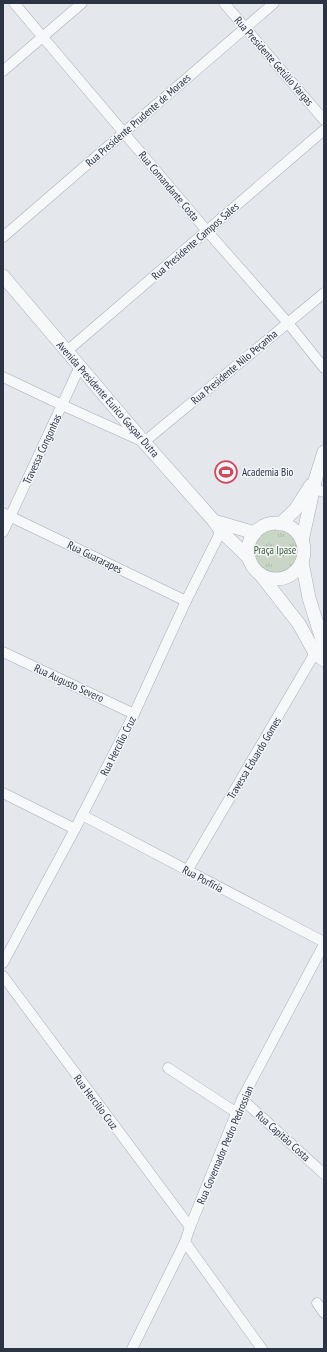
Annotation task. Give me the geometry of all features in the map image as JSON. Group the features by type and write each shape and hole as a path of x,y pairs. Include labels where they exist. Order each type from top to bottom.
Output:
{"street":[{"name":"Rua Comandante Costa","path":"14,3 207,231 288,323 324,368"},
{"path":"3,71 82,3"},
{"name":"Rua Presidente Getúlio Vargas","path":"224,3 324,120"},
{"name":"Rua Presidente Prudente de Moraes","path":"3,238 244,27 255,20 274,3"},
{"name":"Rua Presidente Campos Sales","path":"67,351 324,130"},
{"name":"Avenida Presidente Eurico Gaspar Dutra","path":"3,276 144,442 249,558"},
{"name":"Rua Presidente Nilo Peçanha","path":"144,442 324,292"},
{"name":"Travessa Congonhas","path":"3,532 7,515 62,406 80,366"},
{"path":"3,377 62,406 144,442"},
{"path":"302,541 324,452"},
{"path":"280,524 295,510 316,486"},
{"name":"Rua Guararapes","path":"7,515 186,601"},
{"path":"271,524 280,524 293,530 302,541 304,548 302,562 322,652 252,566 248,549 255,533 262,527 271,524"},
{"path":"220,525 255,533"},
{"name":"Rua Hercílio Cruz","path":"3,964 76,829 134,714 220,525"},
{"path":"259,573 265,577 279,579 293,574 302,562"},
{"name":"Rua Augusto Severo","path":"3,652 134,714"},
{"name":"Travessa Eduardo Gomes","path":"187,871 322,652"},
{"path":"3,793 76,829"},
{"name":"Rua Porfíria","path":"82,815 324,943"},
{"name":"Rua Governador Pedro Pedrossian","path":"132,1349 185,1242 242,1099 324,943"},
{"name":"Rua Hercílio Cruz","path":"3,976 190,1228"},
{"path":"168,1068 237,1113"},
{"name":"Rua Capitão Costa","path":"242,1099 324,1174"},
{"path":"185,1242 262,1349"},
{"path":"317,1303 324,1313"}],"green space":[{"name":"Praça Ipase","path":"275,527 288,531 294,537 298,550 294,563 288,569 275,573 262,569 256,563 252,550 256,537 262,531"}],"place":[{"name":"Academia Bio","path":"226,472"}]}
